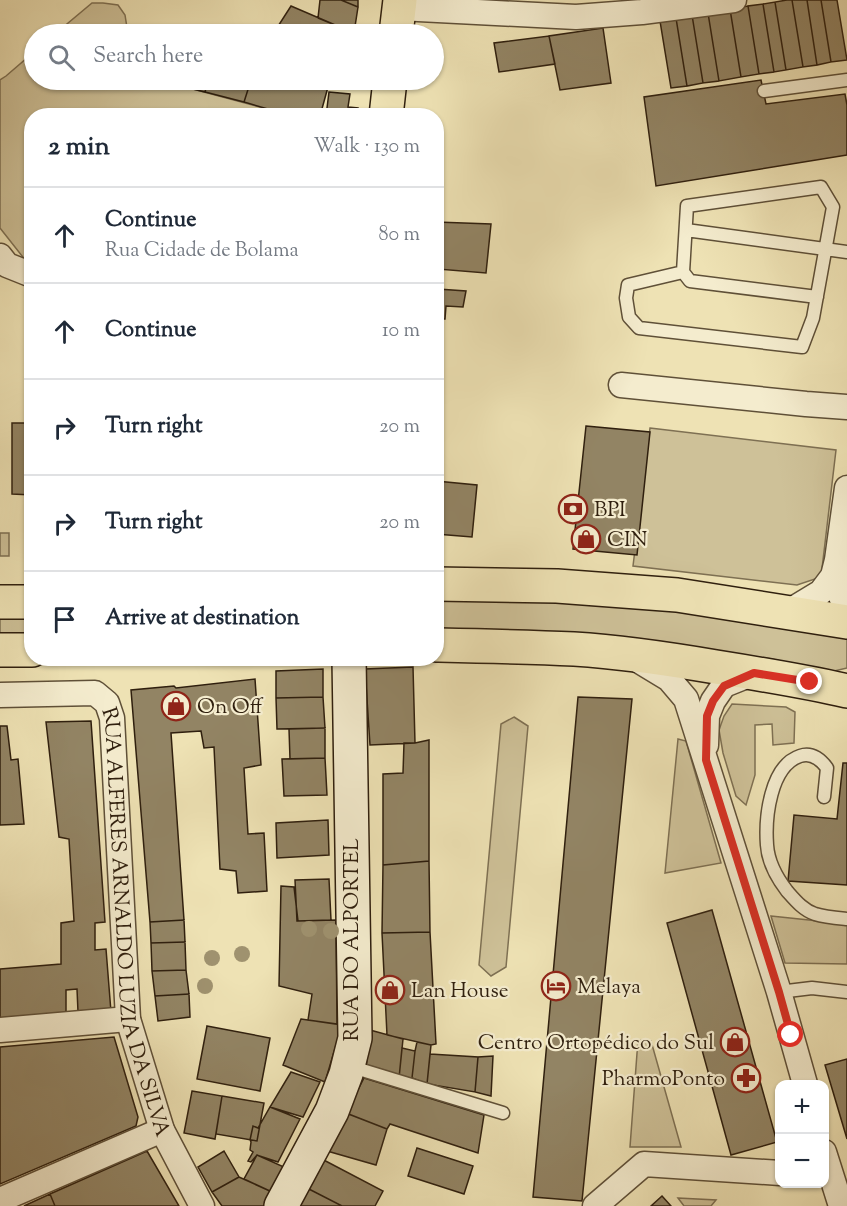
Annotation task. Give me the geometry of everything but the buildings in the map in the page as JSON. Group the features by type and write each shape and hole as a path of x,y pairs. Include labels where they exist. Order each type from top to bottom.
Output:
{"main road":[{"path":"387,108 389,90"},
{"path":"0,582 24,582"},
{"path":"444,584 557,586 667,594 847,622"},
{"path":"0,602 24,602"},
{"path":"444,645 575,649 630,655 810,682 847,691"},
{"path":"0,650 24,650"}],"street":[{"path":"398,14 576,17 642,12 734,0"},
{"path":"0,256 7,265 24,272"},
{"path":"621,385 847,407"},
{"path":"788,612 821,592 833,576 847,488"},
{"path":"837,560 839,593 847,608"},
{"path":"630,655 669,679 686,699 779,992 804,1080"},
{"name":"RUA DO ALPORTEL","path":"280,1206 332,1111 355,1038 349,666"},
{"path":"706,760 707,716 713,701 724,686 754,673"},
{"name":"RUA ALFERES ARNALDO LUZIA DA SILVA","path":"0,695 95,693 106,703 112,718 128,1020 162,1130 202,1206"},
{"path":"0,1030 128,1020"},
{"path":"0,1200 162,1130"},
{"path":"596,1206 644,1164 775,1172"},
{"path":"829,1177 841,1206"}],"lane":[{"path":"764,91 847,80"},
{"path":"683,272 628,285 626,298 629,317 639,328 802,347 813,318 817,297 825,248 833,207 821,187 687,206 683,272 690,281 817,297"},
{"path":"686,230 847,252"},
{"path":"824,797 827,768 820,759 805,754 793,758 783,768 773,789 767,812 767,846 773,868 782,885 798,904 814,914 847,919"},
{"path":"779,992 812,988 847,992"},
{"path":"348,1066 503,1113"}],"shaded area":[{"path":"92,3 103,3 118,5 125,15 126,24 67,24"},
{"path":"24,61 24,90 196,90 263,108 24,108 24,258 0,228 0,80"},
{"path":"650,428 836,450 821,577 797,585 633,566"},
{"path":"0,533 9,533 9,556 0,556"},
{"path":"444,598 585,603 664,609 847,637 847,668 830,672 772,659 700,649 444,631"},
{"path":"0,613 24,613 24,633 0,633"},
{"path":"732,704 786,707 795,712 794,743 773,745 772,724 755,725 755,775 746,805 736,796 723,753 719,730"},
{"path":"514,717 528,726 506,967 491,976 479,965 501,724"},
{"path":"678,739 686,741 721,863 665,873"},
{"path":"771,916 847,924 847,964 785,963"},
{"path":"638,1040 651,1041 681,1147 630,1147"},
{"path":"678,1198 716,1200 711,1206 684,1206"}],"place":[{"name":"BPI","path":"573,509"},
{"name":"CIN","path":"586,539"},
{"name":"On Off","path":"176,706"},
{"name":"Melaya","path":"556,986"},
{"name":"Lan House","path":"390,990"},
{"name":"Centro Ortopédico do Sul","path":"735,1042"},
{"name":"PharmoPonto","path":"746,1078"}],"route":[{"path":"791,1035 706,760 707,716 713,701 724,686 754,673 810,682"}]}
